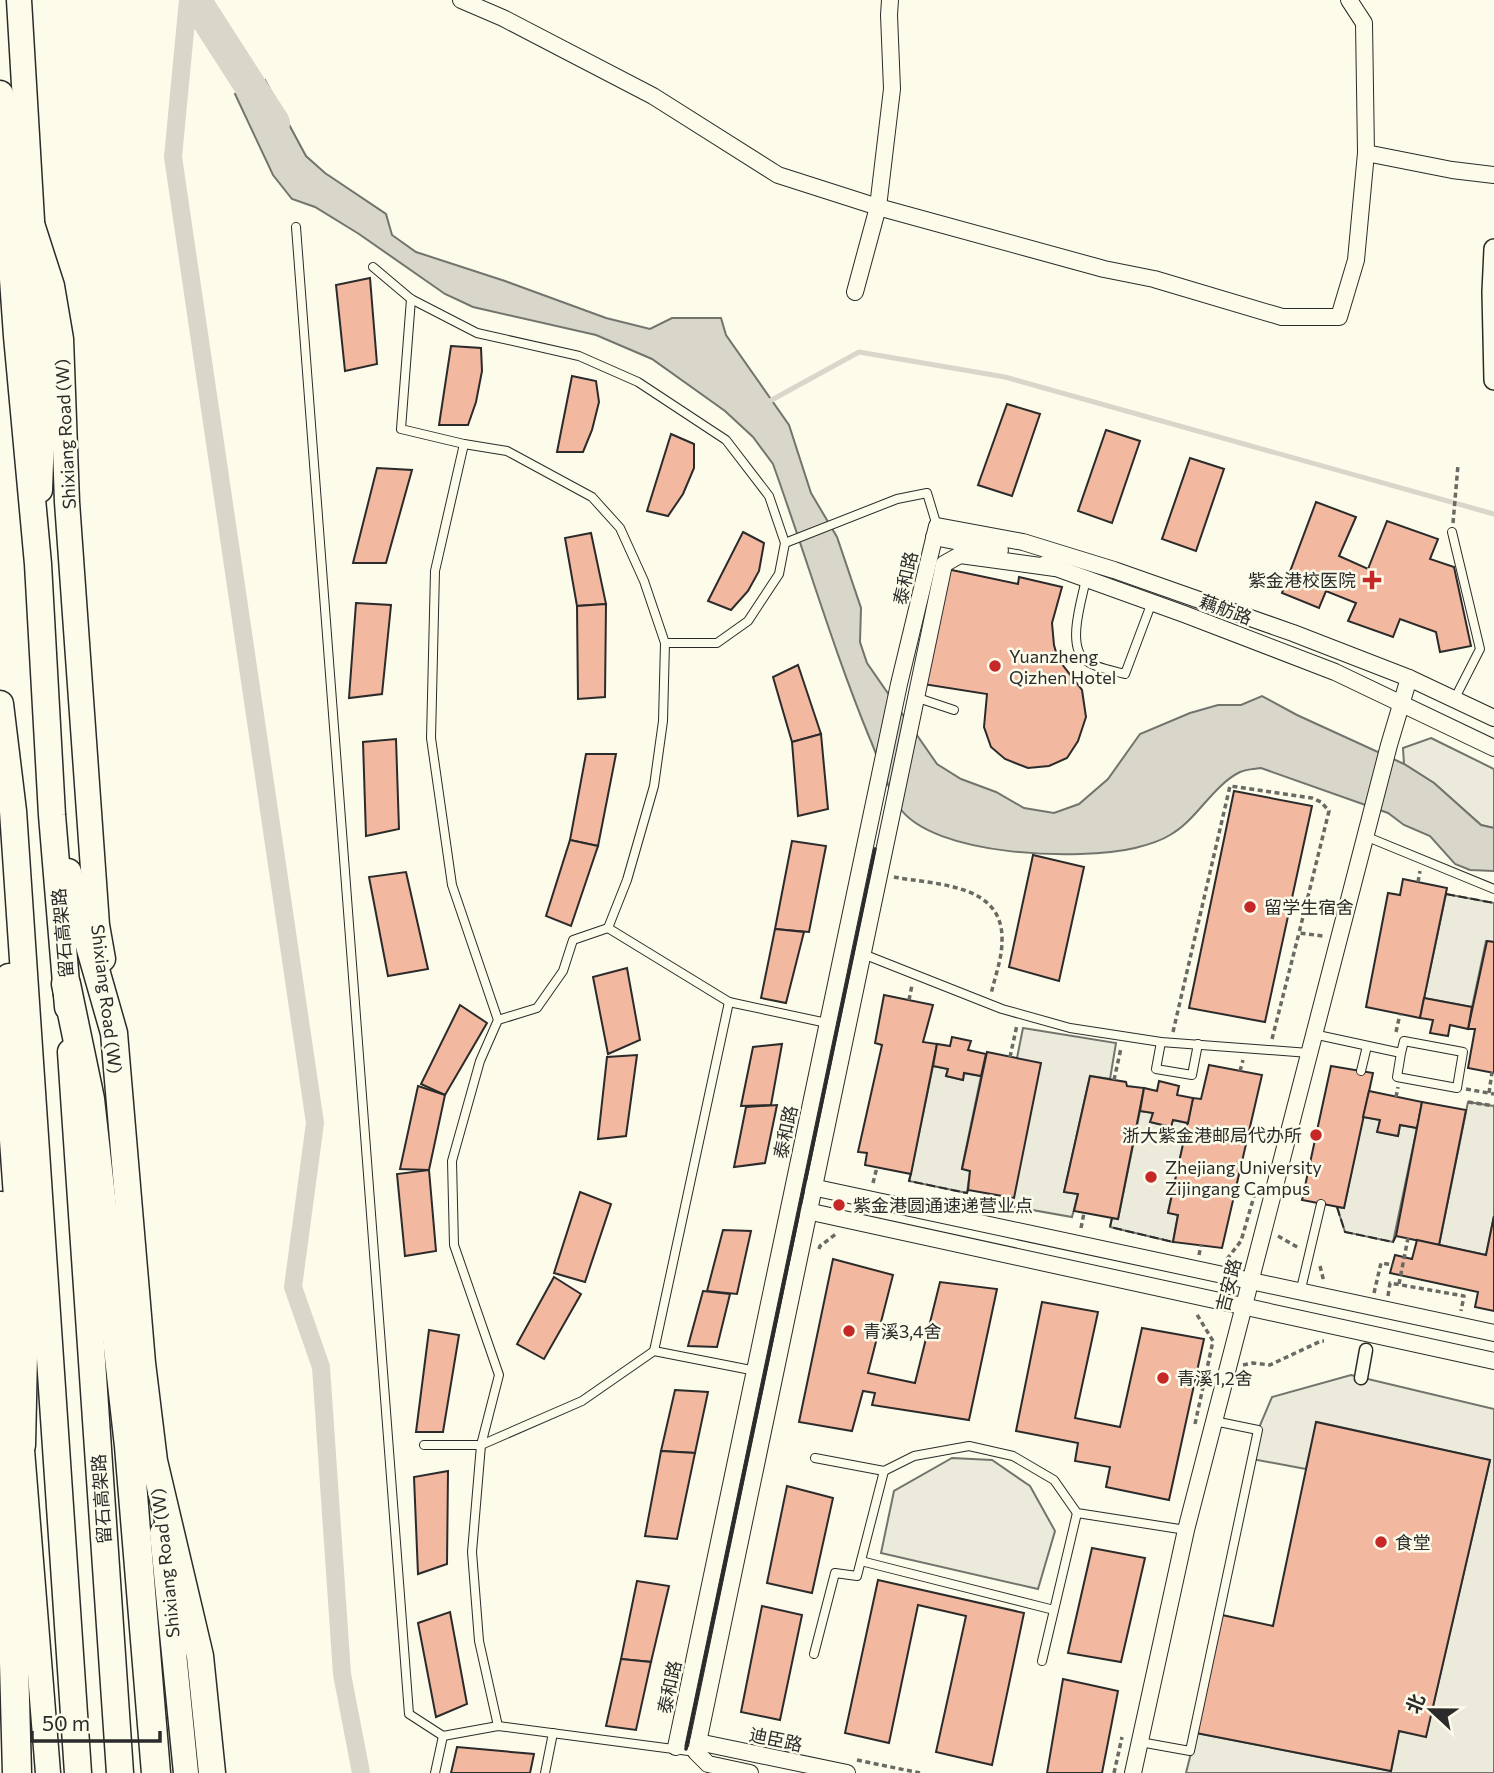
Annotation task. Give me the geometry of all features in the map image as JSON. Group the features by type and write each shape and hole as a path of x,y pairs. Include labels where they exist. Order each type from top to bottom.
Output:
{"highway":[{"name":"留石高架路","path":"0,94 17,336 38,564 52,815 120,1773"},
{"path":"0,704 13,811 78,1773"},
{"path":"13,811 7,1055 25,1310 22,1445"},
{"path":"52,815 114,1033"},
{"path":"66,984 90,1099 129,1446 156,1773"},
{"name":"Shixiang Road (W)","path":"114,1033 142,1363 154,1461"},
{"path":"0,1234 1,1206"},
{"path":"0,1338 9,1479 17,1773"},
{"path":"154,1461 200,1656 212,1773"}],"main road":[{"name":"Shixiang Road (W)","path":"19,0 43,407 38,564"},
{"name":"Shixiang Road (W)","path":"33,227 52,286 61,339 67,502 82,679 97,925 114,1033"},
{"path":"0,1201 48,1773"},
{"name":"Shixiang Road (W)","path":"154,1461 186,1773"}],"street":[{"path":"461,0 503,18 653,96 778,175 878,207 1104,269 1154,279 1282,317 1339,317 1356,260 1366,153 1364,23 1349,0"},
{"path":"856,292 878,207 892,89 888,15 890,0"},
{"path":"1366,153 1452,170 1494,174"},
{"path":"1494,249 1494,380"},
{"name":"藕舫路","path":"935,532 1055,568 1263,643 1335,672 1494,748"},
{"name":"藕舫路","path":"935,532 1023,542 1114,570 1409,678 1494,718"},
{"name":"泰和路","path":"676,1747 874,800 935,532"},
{"path":"750,1773 708,1764 697,1747 944,565 960,555 1055,568"},
{"name":"吉安路","path":"1133,1773 1185,1530 1365,836 1409,678"},
{"path":"813,1187 1494,1333"},
{"path":"807,1211 1494,1361"},
{"path":"1361,1378 1366,1350"},
{"name":"迪臣路","path":"697,1747 840,1769"}],"lane":[{"path":"296,227 409,1714 443,1736 498,1726 676,1747 697,1747"},
{"path":"373,267 411,299 477,333 579,356 649,389 726,440 769,496 785,543 779,574 748,621 717,643 665,643"},
{"path":"411,299 401,429 507,451 592,497 620,528 644,581 665,643 663,721 654,786 626,880 608,928"},
{"path":"464,444 435,571 431,738 452,886 498,1020 480,1061 452,1161 454,1245 499,1376 481,1445 472,1552 480,1641 498,1726"},
{"path":"785,543 897,499 928,493 935,532"},
{"path":"1452,532 1480,649 1455,698"},
{"path":"1086,579 1075,643 1083,658 1101,668 1125,674 1152,602"},
{"path":"914,703 954,710"},
{"path":"1365,836 1494,889"},
{"path":"498,1020 537,1008 563,971 573,940 608,928"},
{"path":"608,928 729,1002 827,1023"},
{"path":"863,954 989,1004 1070,1028 1166,1042 1308,1053"},
{"path":"424,1445 481,1445 582,1401 654,1351 729,1002"},
{"path":"1313,1034 1401,1053"},
{"path":"1404,1041 1464,1052 1457,1088 1396,1077 1401,1053 1404,1041"},
{"path":"1166,1042 1156,1069 1192,1075 1198,1044"},
{"path":"1361,1071 1367,1046"},
{"path":"1300,1293 1321,1204"},
{"path":"654,1351 756,1371"},
{"path":"1140,1742 1190,1751 1258,1430 1214,1421"},
{"path":"815,1458 884,1471 914,1456 969,1446 1013,1456 1054,1480 1077,1513 1185,1530"},
{"path":"814,1654 835,1573 857,1576 884,1471"},
{"path":"1042,1661 1077,1513"},
{"path":"861,1561 1054,1610"},
{"path":"545,1773 553,1733"},
{"path":"435,1773 443,1736"}],"path":[{"path":"1452,532 1458,465"},
{"path":"1166,1042 1230,786 1312,798 1321,802 1329,811 1270,1050"},
{"path":"878,874 973,892 989,903 1000,919 1002,942 989,1004"},
{"path":"1299,933 1325,937"},
{"path":"1010,1057 1019,1014"},
{"path":"1114,1080 1123,1036"},
{"path":"1457,1088 1492,1094 1492,1072"},
{"path":"1468,1102 1494,1106"},
{"path":"872,1192 877,1167"},
{"path":"1217,1261 1227,1259 1241,1241 1256,1186"},
{"path":"981,1214 985,1193"},
{"path":"1080,1234 1084,1213"},
{"path":"817,1260 820,1246 839,1231"},
{"path":"1275,1231 1274,1234 1291,1245 1310,1252 1319,1265 1325,1287"},
{"path":"1399,1284 1408,1238"},
{"path":"1373,1298 1381,1263 1393,1265"},
{"path":"1381,1300 1387,1301 1390,1283 1464,1296 1460,1317"},
{"path":"1192,1308 1213,1341 1193,1434"}],"shaded area":[{"path":"265,80 306,156 325,173 386,214 392,235 416,252 606,318 650,329 672,318 721,318 726,335 789,425 811,493 837,537 861,608 860,642 867,663 937,764 961,779 996,792 1024,808 1054,813 1079,804 1108,779 1140,734 1190,713 1218,705 1241,705 1262,696 1404,764 1434,783 1481,825 1494,828 1494,871 1470,870 1455,864 1430,836 1404,825 1388,813 1261,768 1242,771 1230,778 1180,829 1166,837 1144,846 1111,852 1046,854 1009,851 943,836 917,824 895,801 844,671 773,464 753,437 725,411 652,359 596,335 473,307 445,294 315,207 292,199 273,175 235,94"},
{"path":"1431,738 1494,769 1494,828 1481,825 1434,783 1404,764 1403,748"},
{"path":"1446,894 1494,903 1494,942 1486,941 1472,1007 1424,998"},
{"path":"1023,1028 1116,1043 1110,1079 1090,1076 1064,1192 1078,1194 1072,1217 1004,1205 1017,1058"},
{"path":"933,1066 948,1069 946,1076 963,1080 964,1073 981,1076 962,1168 970,1171 967,1193 909,1181"},
{"path":"1468,1102 1494,1106 1494,1216 1486,1255 1439,1245"},
{"path":"1140,1111 1153,1113 1151,1122 1170,1127 1173,1120 1188,1123 1168,1212 1178,1215 1173,1242 1110,1227 1112,1218 1118,1219"},
{"path":"1363,1117 1380,1120 1378,1132 1398,1136 1400,1125 1417,1128 1393,1242 1345,1232 1337,1207 1344,1208"},
{"path":"1351,1375 1494,1409 1494,1773 1186,1773 1196,1733 1391,1771 1399,1731 1426,1736 1490,1460 1317,1422 1306,1469 1252,1459 1258,1430 1272,1397"},
{"path":"952,1458 992,1460 1030,1486 1055,1531 1038,1589 881,1553 894,1491"}],"building":[{"path":"370,278 377,364 345,371 336,285"},
{"path":"451,346 481,348 482,371 468,425 439,425"},
{"path":"572,376 596,381 599,402 583,452 557,452"},
{"path":"1007,404 1040,414 1012,496 978,485"},
{"path":"1106,430 1140,441 1112,523 1078,511"},
{"path":"671,434 694,444 694,468 683,494 668,516 647,511"},
{"path":"1190,458 1224,469 1196,551 1162,539"},
{"path":"377,468 412,470 386,563 353,563"},
{"name":"紫金港校医院","path":"1316,502 1356,517 1339,556 1368,569 1387,521 1438,539 1430,559 1454,567 1471,646 1440,652 1436,632 1400,619 1393,637 1348,621 1356,603 1326,591 1319,608 1282,593"},
{"path":"743,532 764,543 759,571 748,591 731,610 708,601"},
{"path":"591,533 606,604 577,606 565,538"},
{"name":"Yuanzheng Qizhen Hotel","path":"947,569 1018,584 1019,577 1062,587 1052,623 1054,645 1058,659 1082,690 1086,717 1078,741 1067,758 1049,766 1028,768 1005,759 991,747 984,727 987,694 923,684"},
{"path":"356,603 391,605 382,694 349,698"},
{"path":"606,604 605,697 578,699 577,606"},
{"path":"798,665 821,734 792,742 773,677"},
{"path":"821,734 828,809 798,816 792,742"},
{"path":"396,739 399,829 366,836 363,742"},
{"path":"586,754 616,754 598,846 570,840"},
{"name":"留学生宿舍","path":"1234,791 1312,806 1265,1022 1189,1008"},
{"path":"570,840 598,846 571,926 546,916"},
{"path":"792,841 826,846 809,932 775,929"},
{"path":"1033,855 1084,867 1059,981 1009,967"},
{"path":"406,872 428,969 388,976 369,877"},
{"path":"1403,879 1447,888 1420,1018 1366,1007 1388,893 1400,895"},
{"path":"775,929 804,932 786,1003 761,998"},
{"path":"1487,941 1494,942 1494,1073 1468,1068 1475,1029 1468,1029"},
{"path":"627,968 640,1040 608,1054 593,977"},
{"path":"884,995 933,1005 923,1042 937,1044 911,1174 865,1165 867,1153 858,1152 882,1045 875,1043"},
{"path":"1424,998 1472,1007 1468,1029 1450,1025 1448,1036 1430,1033 1433,1020 1420,1018"},
{"path":"460,1005 487,1023 445,1095 421,1084"},
{"path":"952,1037 971,1041 968,1050 986,1054 981,1076 964,1073 963,1080 946,1076 948,1069 933,1066 937,1044 950,1046"},
{"path":"782,1044 771,1105 741,1106 753,1047"},
{"path":"987,1052 1041,1063 1014,1198 968,1190 970,1171 962,1169"},
{"path":"637,1055 626,1136 598,1139 607,1057"},
{"path":"1209,1065 1262,1075 1222,1248 1173,1242 1178,1215 1168,1213 1193,1098 1201,1099"},
{"path":"1331,1066 1373,1073 1344,1208 1302,1200"},
{"path":"1090,1076 1144,1088 1118,1219 1074,1211 1078,1194 1064,1192"},
{"path":"1159,1081 1179,1086 1177,1095 1193,1098 1188,1123 1173,1120 1171,1127 1150,1122 1153,1113 1140,1111 1144,1088 1157,1091"},
{"path":"418,1086 445,1095 429,1170 400,1169"},
{"path":"1369,1091 1422,1102 1417,1128 1400,1125 1398,1136 1377,1132 1380,1120 1363,1117"},
{"path":"1422,1102 1466,1110 1439,1245 1396,1236"},
{"path":"777,1105 765,1163 734,1167 746,1107"},
{"path":"429,1170 436,1251 405,1256 397,1174"},
{"path":"580,1192 611,1204 585,1282 554,1273"},
{"path":"1494,1216 1494,1311 1475,1307 1478,1292 1390,1273 1395,1255 1412,1259 1417,1240 1486,1255"},
{"path":"723,1230 751,1231 737,1294 707,1291"},
{"name":"青溪3,4舍","path":"833,1259 893,1275 868,1373 915,1383 940,1282 997,1289 969,1420 872,1405 875,1393 863,1391 852,1431 799,1422"},
{"path":"554,1277 581,1294 544,1359 517,1344"},
{"path":"703,1291 730,1294 717,1347 688,1346"},
{"name":"青溪1,2舍","path":"1042,1302 1098,1312 1075,1418 1120,1427 1142,1328 1204,1339 1169,1500 1106,1487 1110,1467 1075,1461 1078,1443 1016,1431"},
{"path":"429,1330 459,1335 443,1432 416,1432"},
{"path":"675,1390 708,1392 695,1453 661,1451"},
{"name":"食堂","path":"1316,1422 1490,1460 1426,1737 1399,1731 1391,1771 1196,1733 1222,1615 1273,1626"},
{"path":"661,1451 695,1453 677,1539 645,1536"},
{"path":"448,1471 447,1564 418,1574 414,1477"},
{"path":"787,1486 833,1498 812,1593 767,1583"},
{"path":"1092,1548 1145,1558 1121,1662 1068,1653"},
{"path":"878,1580 1024,1613 992,1765 936,1752 966,1616 918,1605 889,1743 845,1733"},
{"path":"637,1581 669,1586 651,1662 621,1659"},
{"path":"762,1606 802,1615 780,1720 741,1712"},
{"path":"450,1612 467,1704 436,1717 418,1623"},
{"path":"621,1659 651,1662 636,1730 606,1726"},
{"path":"1063,1679 1118,1691 1102,1773 1047,1773"},
{"path":"457,1747 534,1754 530,1773 451,1773"}],"waterway":[{"path":"188,0 173,157 315,1123 293,1287 321,1367 342,1674 361,1773"},
{"path":"195,0 274,123"},
{"path":"768,402 859,352 1005,377 1494,514"}],"fence":[{"path":"1446,894 1494,903"},
{"path":"911,1174 909,1181 967,1193 968,1190"},
{"path":"1337,1207 1345,1232 1393,1242 1396,1236"},
{"path":"1112,1218 1110,1227 1173,1242"}],"wall":[{"path":"686,1749 875,849"}],"place":[{"name":"紫金港校医院","path":"1372,580"},
{"name":"Yuanzheng Qizhen Hotel","path":"995,666"},
{"name":"留学生宿舍","path":"1250,907"},
{"name":"浙大紫金港邮局代办所","path":"1316,1135"},
{"name":"Zhejiang University Zijingang Campus","path":"1151,1177"},
{"name":"紫金港圆通速递营业点","path":"839,1205"},
{"name":"青溪3,4舍","path":"849,1331"},
{"name":"青溪1,2舍","path":"1163,1378"},
{"name":"食堂","path":"1381,1542"}]}
